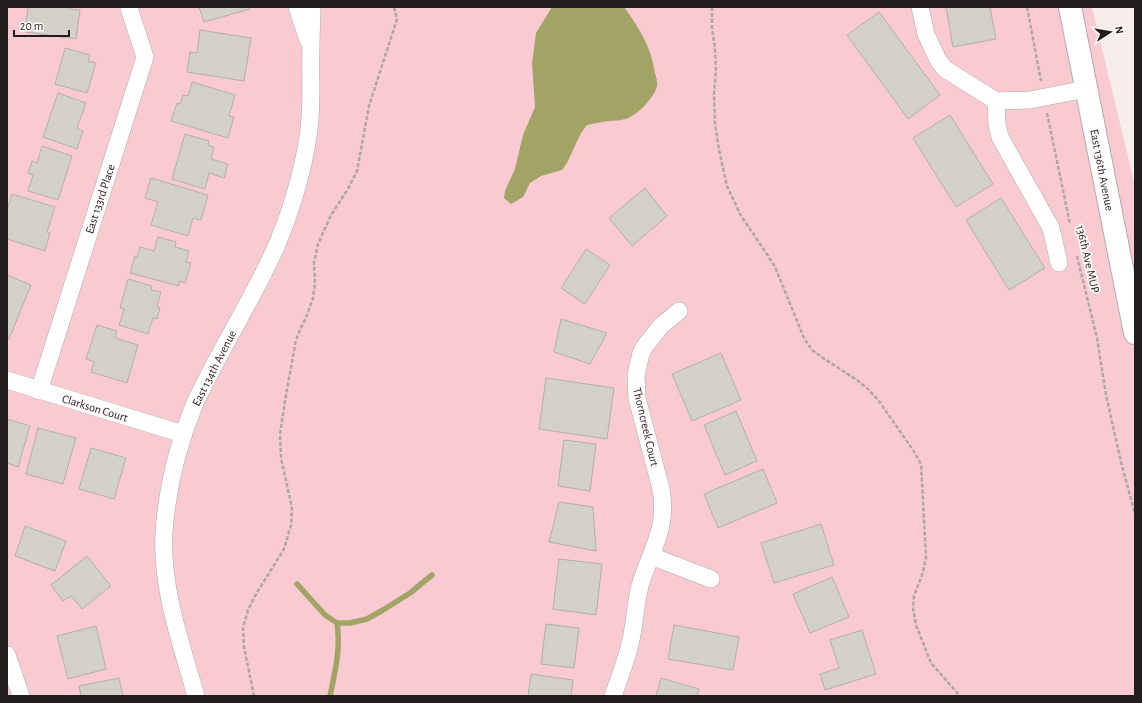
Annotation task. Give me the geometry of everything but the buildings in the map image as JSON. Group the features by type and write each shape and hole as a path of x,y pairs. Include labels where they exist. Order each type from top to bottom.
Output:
{"main road":[{"name":"East 136th Avenue","path":"1070,7 1135,333"}],"street":[{"name":"East 134th Avenue","path":"296,7 311,48"},
{"name":"East 134th Avenue","path":"196,696 170,600 164,557 164,534 167,506 174,466 183,434 206,381 278,243 288,216 304,158 310,121 312,83 312,7"},
{"path":"920,7 928,40 938,60 945,69 996,101 1020,101 1044,98 1086,89"},
{"name":"East 133rd Place","path":"39,390 145,57 130,8"},
{"path":"996,101 997,124 1000,137 1051,228 1059,263"},
{"name":"Thorncreek Court","path":"613,696 630,643 640,587 659,536 664,504 637,398 636,375 641,353 645,346 661,326 679,311"},
{"name":"Clarkson Court","path":"7,380 183,434"},
{"path":"651,556 711,579"},
{"path":"7,655 21,696"}],"path":[{"path":"254,696 244,647 243,628 248,610 256,594 284,549 292,526 292,508 282,458 280,434 296,340 308,315 313,298 316,284 314,263 318,244 331,215 348,189 357,170 369,106 397,20 394,7"},
{"path":"712,7 712,29 716,70 714,94 715,123 719,150 728,186 741,216 775,267 804,338 812,350 868,389 879,401 913,450 920,464 926,557 923,572 914,596 913,608 916,625 931,663 960,696"},
{"name":"136th Ave MUP","path":"1027,7 1070,227"},
{"name":"136th Ave MUP","path":"1076,249 1097,338 1106,396 1119,455 1135,514"}],"shaded area":[{"path":"7,7 1092,7 1135,186 1135,696 7,696"},
{"path":"552,7 624,7 648,46 657,86 647,103 632,116 621,120 587,125 581,133 567,163 562,170 541,176 530,183 523,197 511,204 504,198 505,191 515,169 523,135 535,107 532,64 536,33"}],"waterway":[{"path":"297,584 325,615 337,623 350,623 367,619 383,610 410,593 432,575"},
{"path":"330,696 338,651 337,623"}]}
